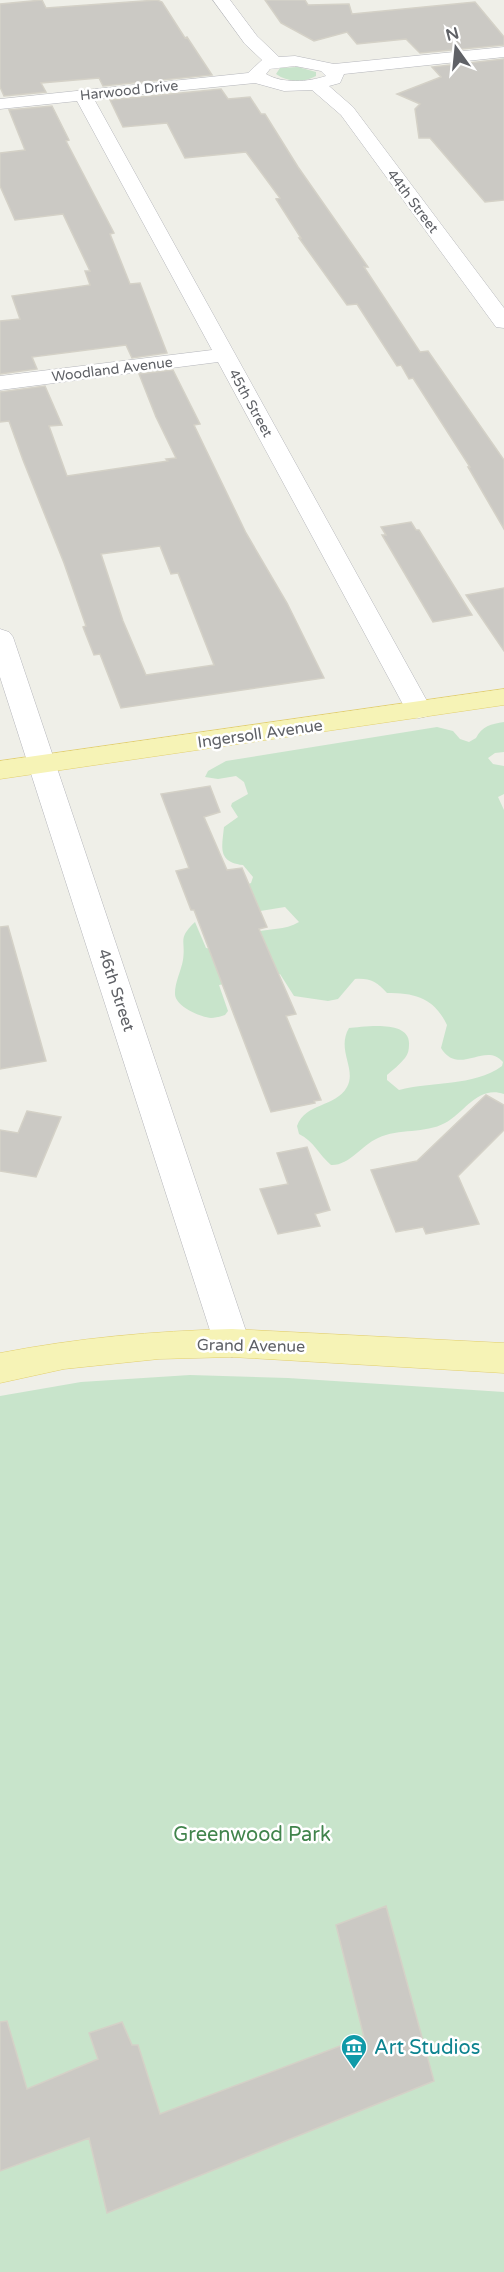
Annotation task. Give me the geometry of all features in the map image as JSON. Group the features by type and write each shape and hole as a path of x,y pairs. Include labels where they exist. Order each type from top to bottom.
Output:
{"main road":[{"name":"Ingersoll Avenue","path":"15,769 504,697"},
{"name":"Grand Avenue","path":"0,1368 64,1355 159,1345 232,1343 504,1358"}],"street":[{"path":"221,0 247,35 274,62"},
{"path":"258,77 260,69 274,62 317,64 324,77 504,52"},
{"name":"Harwood Drive","path":"0,104 258,77 278,84 324,77"},
{"name":"44th Street","path":"324,77 504,322"},
{"name":"45th Street","path":"83,95 418,710"},
{"path":"482,293 504,302"},
{"name":"Woodland Avenue","path":"0,383 225,355"},
{"name":"46th Street","path":"0,637 15,769 232,1343"}],"green space":[{"path":"298,67 316,72 316,76 296,81 276,74 280,68"},
{"path":"504,722 504,752 495,753 488,758 493,764 504,766 504,794 498,797 504,810 504,1094 495,1092 479,1096 445,1123 429,1129 386,1135 372,1141 350,1159 331,1165 309,1140 299,1134 297,1126 307,1113 335,1099 347,1087 350,1073 345,1044 349,1028 385,1026 403,1031 408,1037 407,1055 387,1075 387,1080 399,1090 478,1077 491,1073 502,1066 503,1062 488,1055 464,1060 448,1056 441,1048 447,1025 430,1003 407,994 387,993 376,983 365,979 355,979 338,999 328,1001 294,996 280,974 219,985 228,1011 225,1015 206,1017 183,1006 176,998 175,989 183,960 184,936 195,922 206,948 212,948 258,931 288,927 299,922 285,907 247,913 238,888 251,883 253,877 243,865 229,861 222,847 224,827 238,817 231,806 232,803 248,794 244,782 236,776 218,779 205,777 208,771 226,761 437,727 453,731 460,739 469,742 487,726"},
{"name":"Greenwood Park","path":"190,1375 288,1378 504,1392 504,2272 0,2272 0,1396 81,1382"}],"building":[{"path":"42,0 46,8 157,0 162,2 212,75 103,86 99,78 41,83 46,92 4,96 0,87 0,4"},
{"path":"265,0 305,0 308,5 349,4 352,14 475,2 504,37 504,45 420,53 406,39 357,44 347,32 314,41 281,23"},
{"path":"504,59 504,200 485,202 430,138 419,138 415,109 420,104 397,94 441,77 432,67"},
{"path":"221,89 228,99 250,97 261,114 265,114 298,167 368,267 364,267 420,352 428,351 504,460 504,529 468,467 470,467 413,378 409,379 401,365 397,366 357,304 347,305 299,238 301,238 276,199 280,198 246,152 185,158 167,123 123,127 110,100"},
{"path":"52,106 69,140 66,141 114,233 110,234 130,284 140,283 167,353 132,358 126,345 32,357 37,369 0,374 0,321 20,319 12,296 90,285 85,271 90,271 63,214 15,220 0,186 0,153 25,150 9,110"},
{"path":"173,370 200,424 194,425 246,533 287,603 324,678 121,708 100,654 94,655 83,627 86,626 64,563 9,421 0,422 0,392 45,386 62,425 49,426 67,476 176,458 139,374","holes":["160,546 171,574 178,573 214,665 146,675 123,621 101,554"]},
{"path":"411,522 416,530 419,530 472,615 433,622 382,535 386,535 381,527"},
{"path":"504,588 504,651 466,595"},
{"path":"210,786 220,812 204,817 227,870 242,868 267,927 259,929 296,1014 286,1016 321,1100 314,1101 315,1103 271,1112 194,910 191,910 176,871 189,868 161,794"},
{"path":"8,926 46,1061 0,1069 0,927"},
{"path":"486,1095 504,1105 504,1130 458,1176 479,1224 426,1234 423,1227 396,1232 371,1170 417,1161"},
{"path":"27,1111 61,1117 36,1177 0,1171 0,1130 18,1133"},
{"path":"307,1147 330,1210 315,1214 320,1226 278,1234 260,1189 288,1184 277,1153"},
{"name":"Art Studios","path":"386,1906 434,2081 107,2213 89,2138 0,2171 0,2022 7,2021 27,2089 98,2059 89,2033 122,2022 132,2045 138,2045 160,2114 364,2037 336,1925"}],"place":[{"name":"Art Studios","path":"354,2070"}]}
